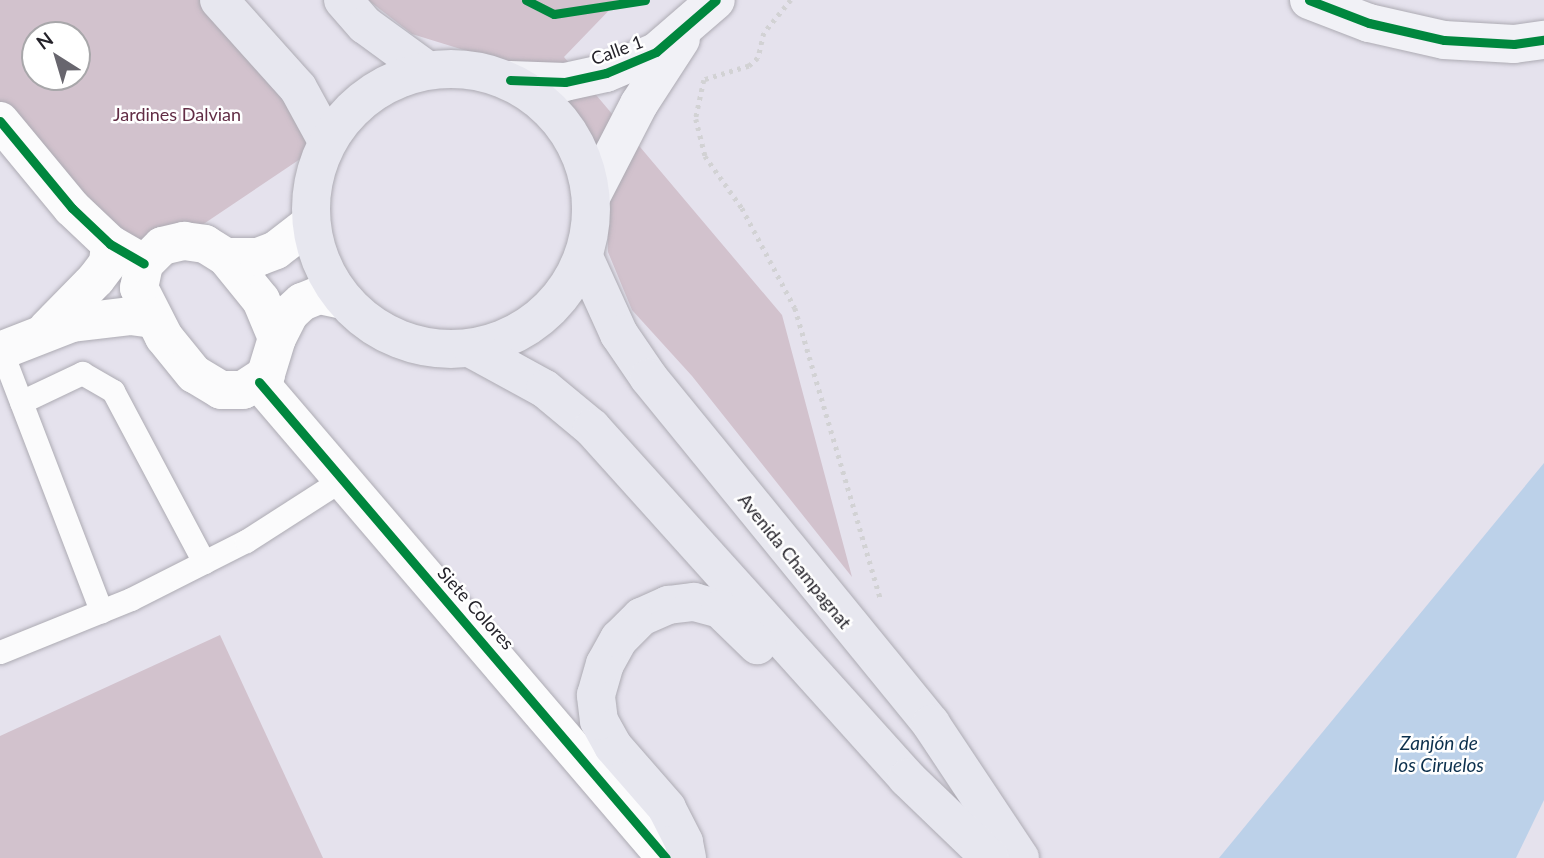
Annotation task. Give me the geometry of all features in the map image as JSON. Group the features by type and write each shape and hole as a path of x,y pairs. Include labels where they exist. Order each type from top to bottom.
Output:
{"main road":[{"path":"219,0 298,88 327,141"},
{"path":"343,0 365,24 427,70"},
{"path":"469,69 510,80 541,100 566,127 583,159 592,195 584,257 566,290 540,318 508,338 472,349 436,349 401,341 369,324 342,300 321,264 311,223 313,181 327,141 353,108 387,84 427,70 469,69"},
{"name":"Avenida Champagnat","path":"584,257 619,334 649,378 931,724 1020,858"},
{"path":"472,349 545,389 592,428 907,778 990,858"},
{"path":"687,858 684,842 667,808 613,746 599,721 596,695 619,639 642,617 668,605 694,602 720,609 850,746 907,778"}],"street":[{"path":"1309,0 1369,23 1444,40 1544,40"},
{"name":"Calle 1","path":"510,80 565,82 606,73 656,52 714,2"},
{"name":"Calle 1","path":"592,195 673,48 714,2"},
{"path":"2,128 72,208 110,244 144,264"},
{"path":"226,257 258,257 276,250 311,223"},
{"path":"277,338 261,300 226,257 205,244 184,241 162,246 144,264 139,288 153,319 194,374 221,390 243,390 260,382 266,375 277,338 290,313 302,302 319,295 342,300"},
{"path":"41,334 90,287 108,263 110,244"},
{"path":"0,350 41,334 107,318 153,319"},
{"name":"Siete Colores","path":"260,382 341,480 506,666 666,858"}],"lane":[{"path":"0,350 101,611"},
{"path":"21,402 82,373 113,391 204,562"},
{"path":"0,652 101,611 246,541 341,480"}],"path":[{"path":"791,0 764,33 758,58 750,66 704,80 696,119 705,156 742,208 795,308 883,603"}],"green space":[{"name":"Jardines Dalvian","path":"0,0 219,0 327,141 144,264 0,121"},
{"path":"368,0 619,0 564,57 782,315 852,577 692,376 632,310 608,252 606,179 587,130 519,67 412,34"},
{"path":"220,635 323,858 0,858 0,736"}],"water":[{"name":"Zanjón de los Ciruelos","path":"1544,463 1544,800 1516,858 1219,858"}],"cycle path":[{"path":"526,0 554,14 645,0"},
{"path":"510,80 565,82 606,73 656,52 716,0"},
{"path":"1309,0 1369,23 1444,40 1514,44 1544,40"},
{"path":"0,121 72,208 110,244 144,264"},
{"path":"259,382 666,858"}]}
